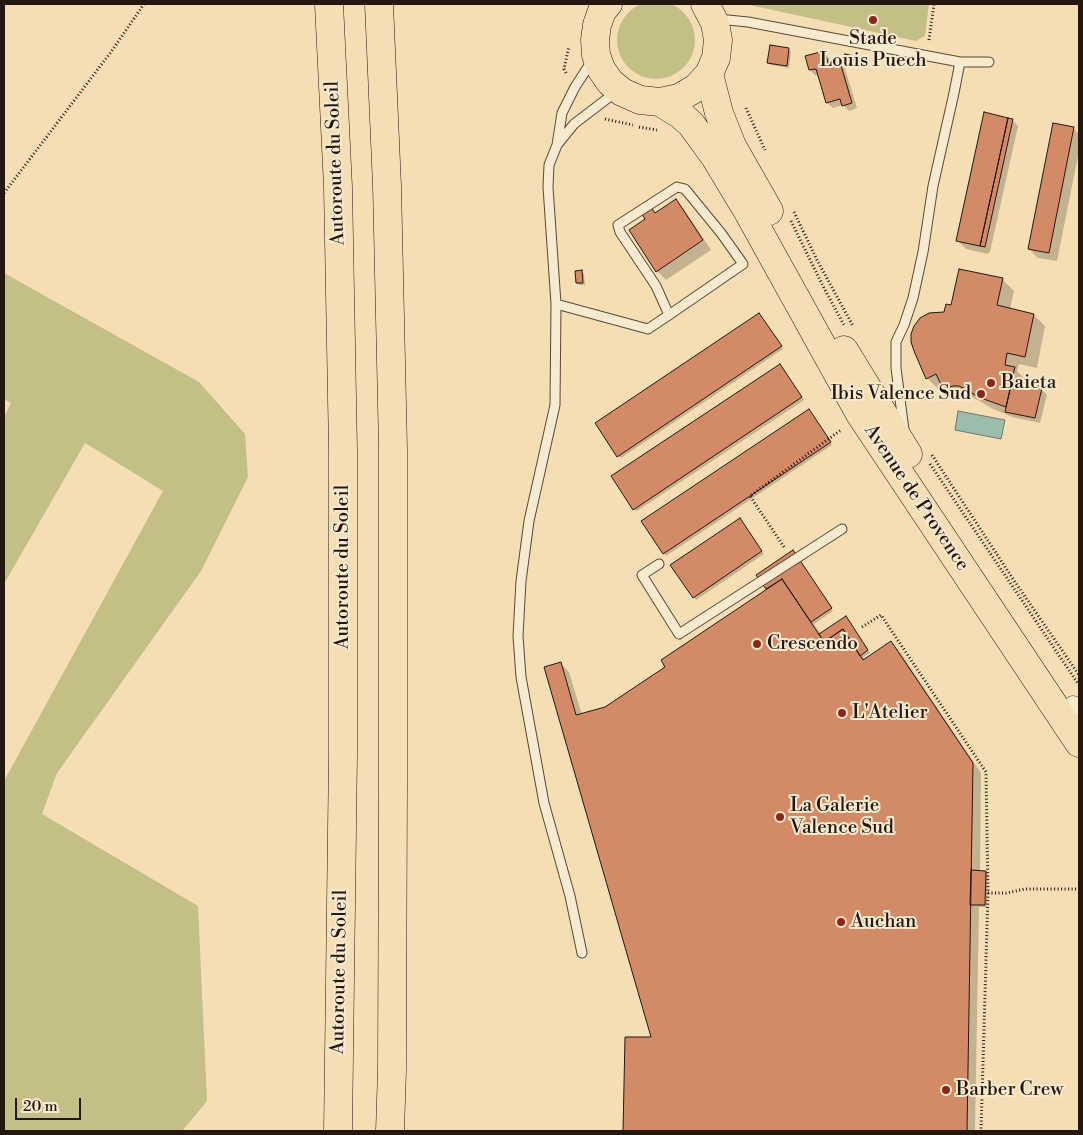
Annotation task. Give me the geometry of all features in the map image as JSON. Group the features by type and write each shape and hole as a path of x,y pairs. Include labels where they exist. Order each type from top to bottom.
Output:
{"main road":[{"name":"Autoroute du Soleil","path":"329,4 338,187 343,450 343,754 338,1131"},
{"path":"379,4 387,186 393,448 392,1131"},
{"path":"608,4 602,11 597,25 595,40 596,55 601,69 610,82 622,92 640,100 660,102 679,98 696,88 708,74 716,58 718,40 710,13"},
{"name":"Avenue de Provence","path":"708,74 719,113 732,146 813,290 843,349 919,453 1077,709"},
{"name":"Avenue de Provence","path":"660,102 682,115 716,157 860,414 1079,743"}],"lane":[{"path":"710,13 728,20 748,22 960,62 989,62"},
{"path":"582,953 570,896 544,802 521,677 518,636 521,581 529,521 555,405 556,304 548,187 549,165 557,146 562,113 575,87 596,55"},
{"path":"919,453 896,368 896,342 913,298 923,252 933,186 960,62"},
{"path":"557,146 574,124 608,98 622,92"},
{"path":"556,304 648,329 670,314 743,264 721,233 685,189 677,187 618,225 620,232 656,286 670,314"},
{"path":"659,564 642,575 680,634 842,529"}],"path":[{"path":"4,194 111,52 144,4"},
{"path":"927,56 934,4"},
{"path":"743,101 766,151"},
{"path":"793,210 817,260 856,332"},
{"path":"784,547 750,496 840,432 844,425"},
{"path":"919,453 1015,582 1079,675"},
{"path":"862,627 881,615 986,772 988,893 981,1131"},
{"path":"988,893 1006,893 1025,888 1079,889"}],"shaded area":[{"path":"656,1 671,4 688,18 692,25 695,40 692,55 678,72 671,76 656,79 641,76 624,62 620,55 617,40 620,25 634,8 641,4"},
{"name":"Stade Louis Puech","path":"745,4 929,4 925,36 916,41"},
{"path":"4,273 199,382 245,434 248,477 201,571 57,773 42,814 198,906 207,1101 182,1131 4,1131 4,781 163,491 85,443 4,584 4,417 11,403 4,399"},
{"path":"958,411 1005,420 1001,439 955,430"}],"building":[{"path":"770,45 789,48 787,66 767,63"},
{"path":"824,51 829,65 840,62 852,103 842,106 840,99 826,103 816,69 809,70 805,56"},
{"path":"845,54 859,57 857,65 843,62"},
{"path":"984,112 1008,118 980,246 956,241"},
{"path":"1008,118 1013,119 985,247 980,246"},
{"path":"1053,123 1074,127 1049,253 1028,249"},
{"path":"676,199 703,240 656,272 629,230 645,219 641,213 650,206 655,213"},
{"path":"959,269 1003,278 997,305 1034,314 1025,357 1007,353 1005,365 1015,367 1006,407 978,397 959,386 943,389 936,374 926,379 914,351 911,334 914,326 920,318 929,313 944,312 946,304 951,305"},
{"path":"582,270 583,283 576,283 575,271"},
{"path":"759,313 782,346 617,457 595,423"},
{"path":"780,364 802,397 633,510 611,476"},
{"path":"1012,381 1042,388 1035,418 1005,412"},
{"path":"809,409 831,442 663,554 641,521"},
{"path":"740,518 762,551 693,598 670,565"},
{"path":"793,550 832,608 811,622 782,579 766,589 756,575"},
{"name":"La Galerie Valence Sud","path":"782,579 824,642 843,629 863,660 891,641 973,763 967,1131 623,1131 625,1037 651,1037 544,667 561,662 576,715 605,707 665,667 661,660"},
{"path":"846,616 868,650 860,656 843,629 824,642 819,634"},
{"path":"971,870 986,871 985,905 970,905"}],"place":[{"name":"Stade Louis Puech","path":"873,20"},
{"name":"Baieta","path":"991,383"},
{"name":"Ibis Valence Sud","path":"981,394"},
{"name":"Crescendo","path":"757,644"},
{"name":"L'Atelier","path":"842,713"},
{"name":"La Galerie Valence Sud","path":"780,817"},
{"name":"Auchan","path":"841,922"},
{"name":"Barber Crew","path":"946,1090"}]}
